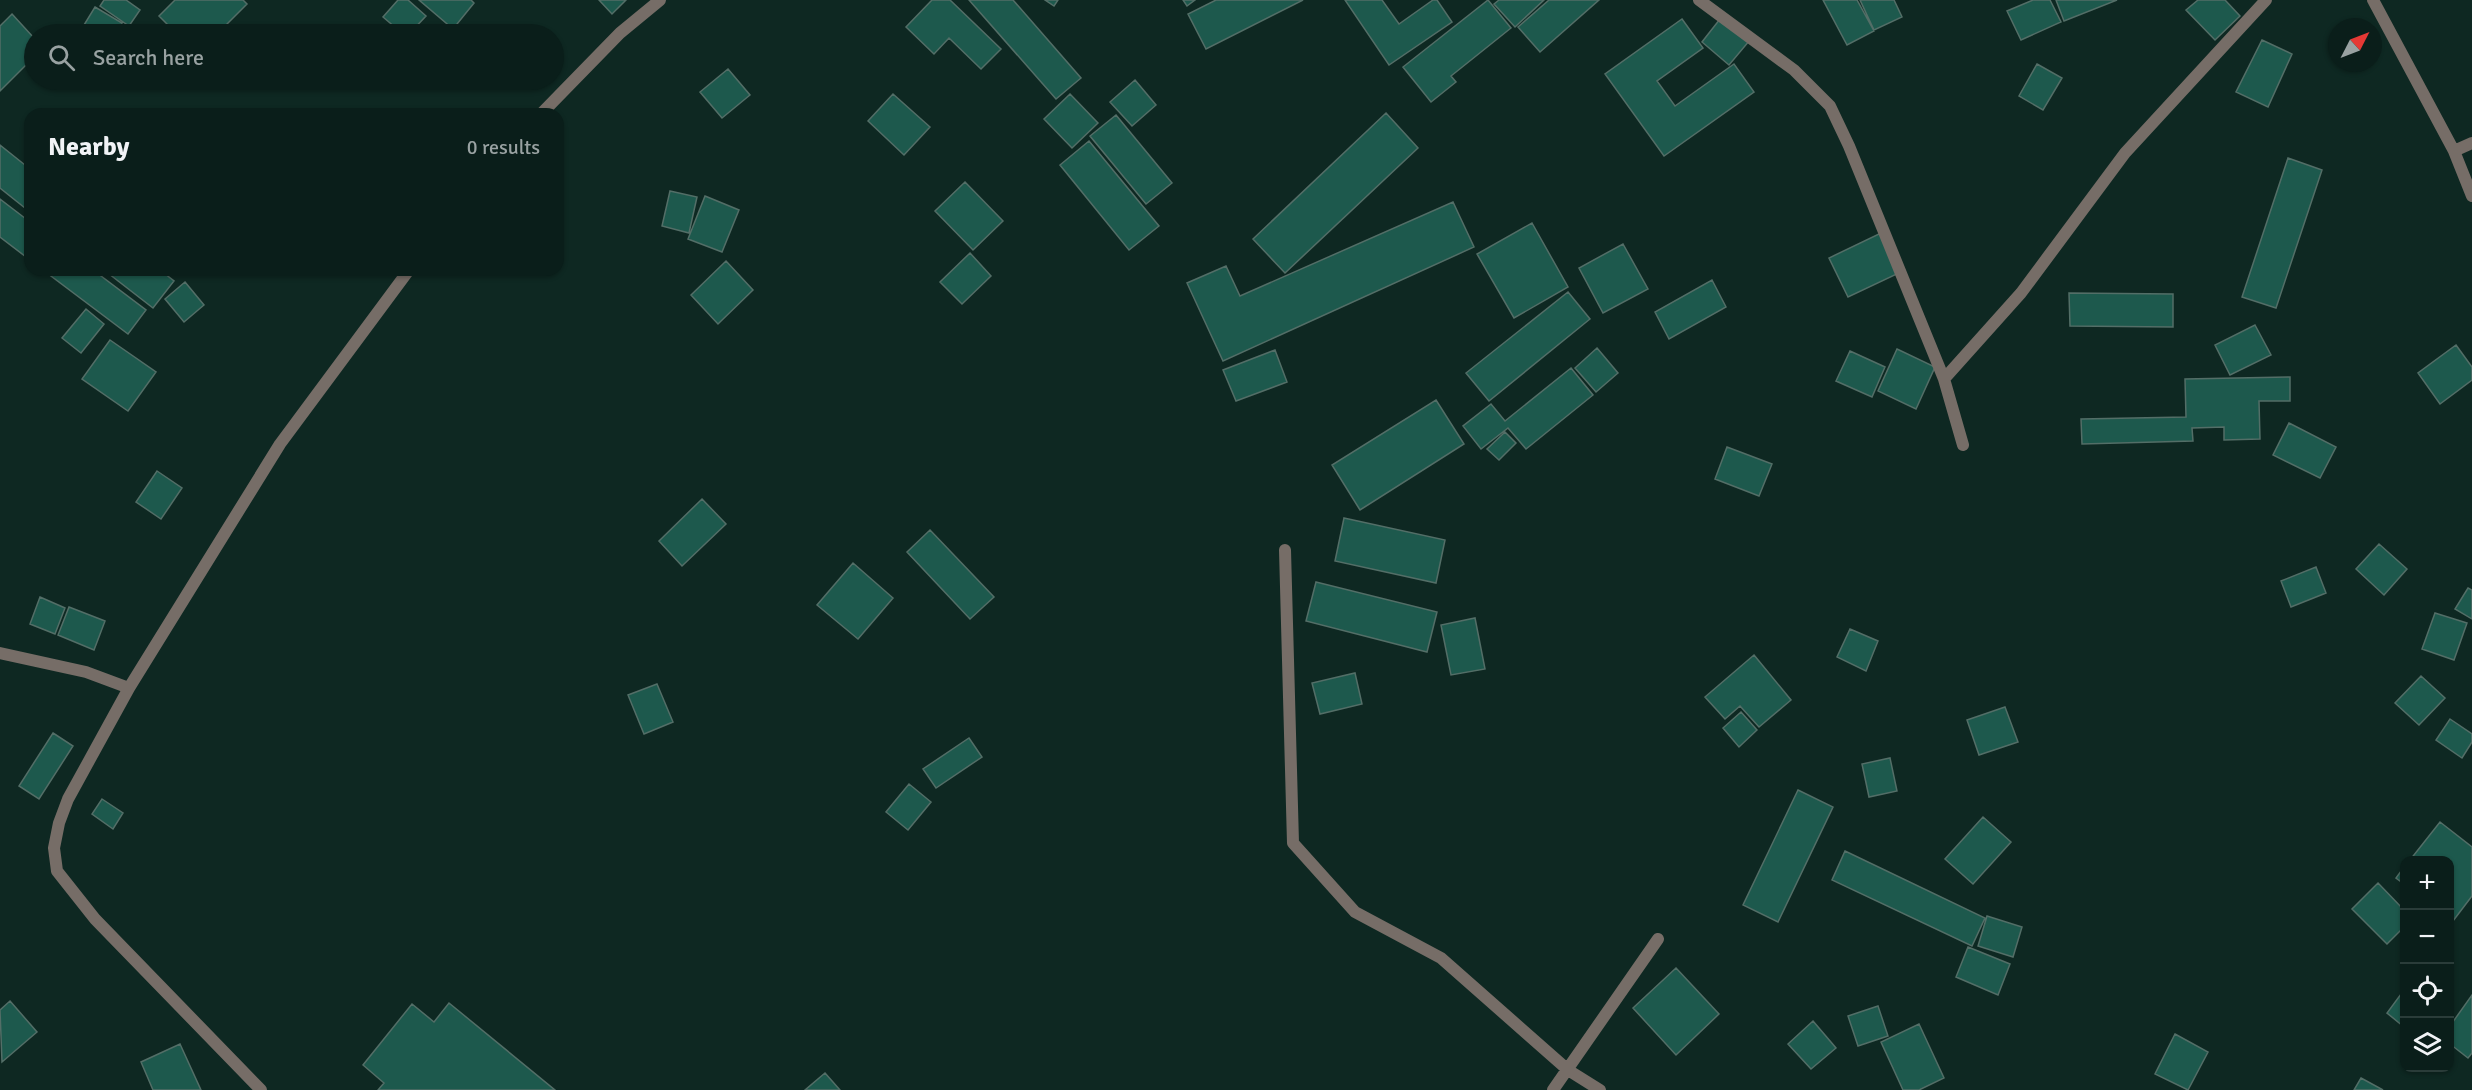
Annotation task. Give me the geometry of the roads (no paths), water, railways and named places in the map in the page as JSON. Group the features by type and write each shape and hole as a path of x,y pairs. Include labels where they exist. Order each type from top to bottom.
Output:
{"street":[{"path":"548,108 620,33 660,0"},
{"path":"1699,0 1794,70 1830,106 1849,146 1944,380 1963,445"},
{"path":"1944,380 2021,293 2125,153 2266,0"},
{"path":"2373,0 2454,151 2472,196"},
{"path":"2454,151 2472,143"},
{"path":"261,1090 95,919 57,871 54,848 59,823 68,799 129,688 280,444 405,276"},
{"path":"1285,550 1293,843 1355,912 1441,958 1568,1070 1600,1090"},
{"path":"0,653 86,672 129,688"},
{"path":"1552,1090 1658,939"}]}
